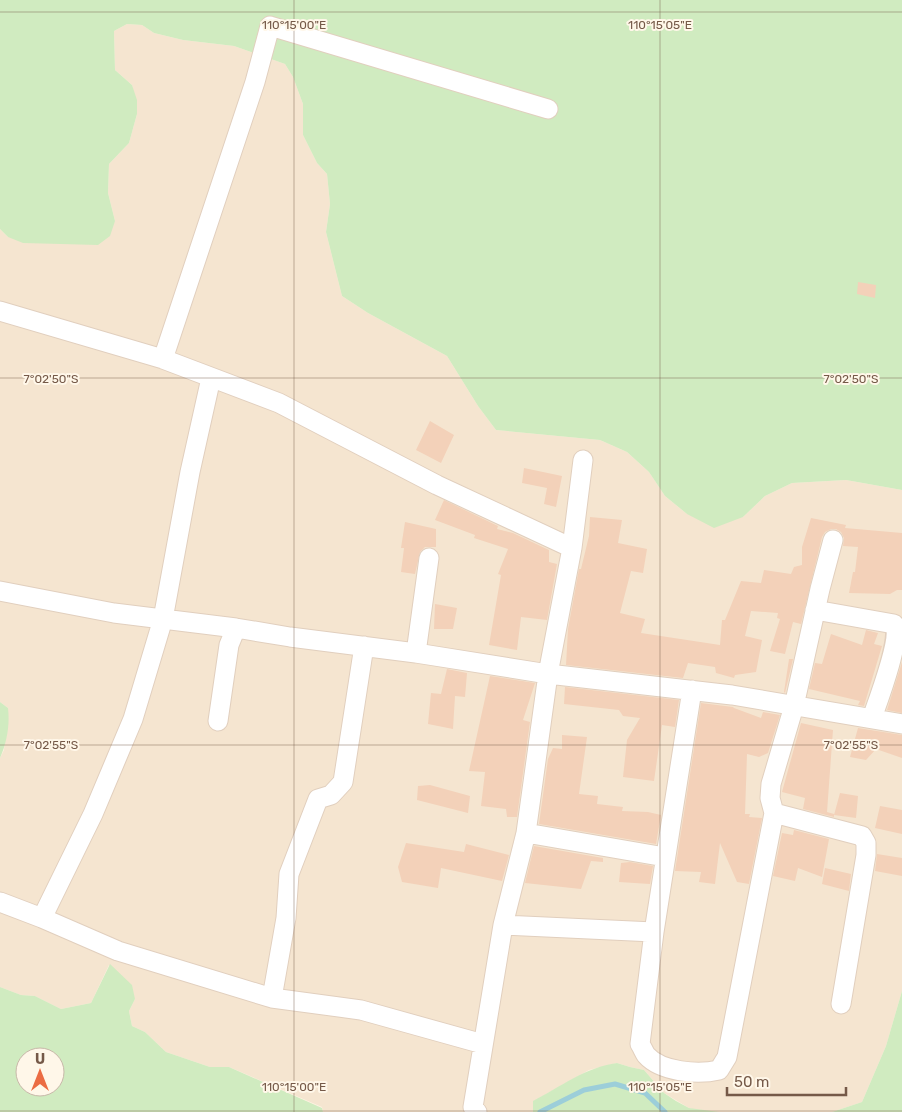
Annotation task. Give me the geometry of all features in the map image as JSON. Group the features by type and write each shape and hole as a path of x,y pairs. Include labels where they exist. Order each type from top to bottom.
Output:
{"street":[{"path":"163,359 255,82 270,26 548,109"},
{"path":"0,310 163,359 279,403 437,485 572,548"},
{"path":"42,918 93,814 133,719 163,619 190,472 211,378"},
{"path":"477,1112 473,1107 483,1044 503,925 526,833 548,674 572,548 584,460"},
{"path":"692,690 665,857 640,1044 647,1056 666,1068 705,1074 719,1070 727,1057 774,813 770,798 771,784 794,706 833,540"},
{"path":"416,653 430,558"},
{"path":"0,591 114,613 416,653 548,674 692,690 902,724"},
{"path":"816,610 894,624 896,627 892,660 872,718"},
{"path":"218,721 229,645 236,628"},
{"path":"272,998 286,918 290,874 318,799 331,795 343,782 364,646"},
{"path":"774,813 862,836 866,843 866,855 841,1004"},
{"path":"526,833 665,857"},
{"path":"0,902 118,951 272,998 362,1010 483,1044"},
{"path":"503,925 654,932"}],"shaded area":[{"path":"127,24 142,25 154,33 183,40 234,46 285,64 293,77 303,104 303,135 317,163 327,174 330,204 326,232 342,296 368,313 447,356 478,406 496,430 600,440 627,452 649,472 665,496 687,514 743,517 765,496 792,483 846,480 902,490 902,991 886,1046 862,1102 832,1112 703,1112 689,1108 664,1093 644,1070 617,1063 589,1070 534,1101 533,1112 323,1112 322,1107 229,1067 210,1067 166,1052 145,1032 132,1026 129,1011 135,999 109,965 91,1003 61,1009 35,996 21,995 0,987 0,758 4,750 8,708 0,702 0,229 8,237 115,221 108,193 109,164 129,143 137,114 132,85 115,70 114,31"}],"green space":[{"path":"0,0 902,0 902,490 846,480 792,483 765,496 743,517 714,528 687,514 665,496 649,472 627,452 600,440 496,430 478,406 447,356 368,313 342,296 326,232 330,204 327,174 317,163 303,135 303,104 293,77 285,64 234,46 183,40 154,33 142,25 127,24 114,31 115,70 132,85 137,100 137,114 129,143 109,164 108,193 115,221 110,236 98,245 23,243 8,237 0,229"},
{"path":"0,702 8,708 9,721 6,740 0,758"},
{"path":"110,964 132,985 135,999 129,1011 132,1026 145,1032 166,1052 210,1067 229,1067 322,1108 323,1112 0,1112 0,987 21,995 35,996 61,1009 91,1003"},
{"path":"902,991 902,1112 832,1112 862,1102 886,1046"},
{"path":"617,1063 644,1070 664,1093 689,1108 719,1112 533,1112 533,1101 584,1073"}],"building":[{"path":"858,282 876,285 875,298 857,294"},
{"path":"430,421 454,435 441,463 416,450"},
{"path":"524,468 562,476 556,507 544,504 547,488 522,483"},
{"path":"444,500 498,526 497,529 513,533 549,550 549,562 557,564 547,620 521,617 517,650 489,645 501,575 498,574 508,549 474,538 475,535 435,520"},
{"path":"590,517 622,520 618,543 647,549 643,573 631,571 620,613 645,619 641,633 720,645 722,620 725,620 741,581 761,583 764,570 791,574 794,567 802,565 802,547 811,518 846,525 845,528 902,533 902,590 897,590 890,594 849,593 853,572 855,572 858,547 843,546 844,538 841,532 831,529 825,532 822,537 801,624 793,622 785,654 770,651 780,619 777,618 778,613 751,611 745,636 762,640 756,672 735,675 734,678 716,673 715,667 688,663 683,678 566,665 568,629 579,569 581,569 589,536"},
{"path":"405,522 436,529 436,547 425,547 420,552 415,574 401,572 404,548 401,548"},
{"path":"435,604 457,608 453,629 434,629"},
{"path":"866,630 878,633 874,644 882,646 864,706 858,705 860,701 809,689 815,663 822,664 831,634 862,645"},
{"path":"789,659 793,659 785,693 784,692"},
{"path":"902,662 902,713 887,710"},
{"path":"447,669 467,673 465,697 455,696 453,729 428,724 431,693 441,694"},
{"path":"490,676 535,683 523,720 530,722 517,817 507,817 506,809 481,806 485,772 469,771"},
{"path":"565,687 679,700 675,727 662,725 654,781 623,777 627,740 640,718 623,716 619,710 564,704"},
{"path":"701,703 733,707 761,718 763,712 780,715 768,753 759,757 747,754 745,814 750,814 749,817 762,818 749,884 737,882 720,843 715,884 699,882 701,872 675,871"},
{"path":"801,723 833,730 827,812 834,814 834,817 803,809 805,798 782,792"},
{"path":"858,728 902,735 902,758 876,749 866,760 850,757"},
{"path":"562,735 587,737 579,794 598,796 597,804 623,807 622,811 648,812 661,815 656,844 539,824 548,759 553,748 562,749"},
{"path":"430,785 470,796 468,813 417,800 418,786"},
{"path":"840,793 858,796 856,818 834,815"},
{"path":"880,806 902,810 902,834 875,828"},
{"path":"794,830 829,839 822,877 798,868 795,881 773,876 782,833 793,835"},
{"path":"406,843 464,852 466,844 509,855 502,881 441,868 438,888 402,882 398,867"},
{"path":"534,846 603,858 603,862 591,861 581,889 525,883"},
{"path":"877,854 902,858 902,876 875,871"},
{"path":"630,862 653,866 650,884 619,882 621,863"},
{"path":"825,868 851,874 849,891 822,884"}],"waterway":[{"path":"540,1112 584,1090 615,1084 645,1093 665,1112"}]}
